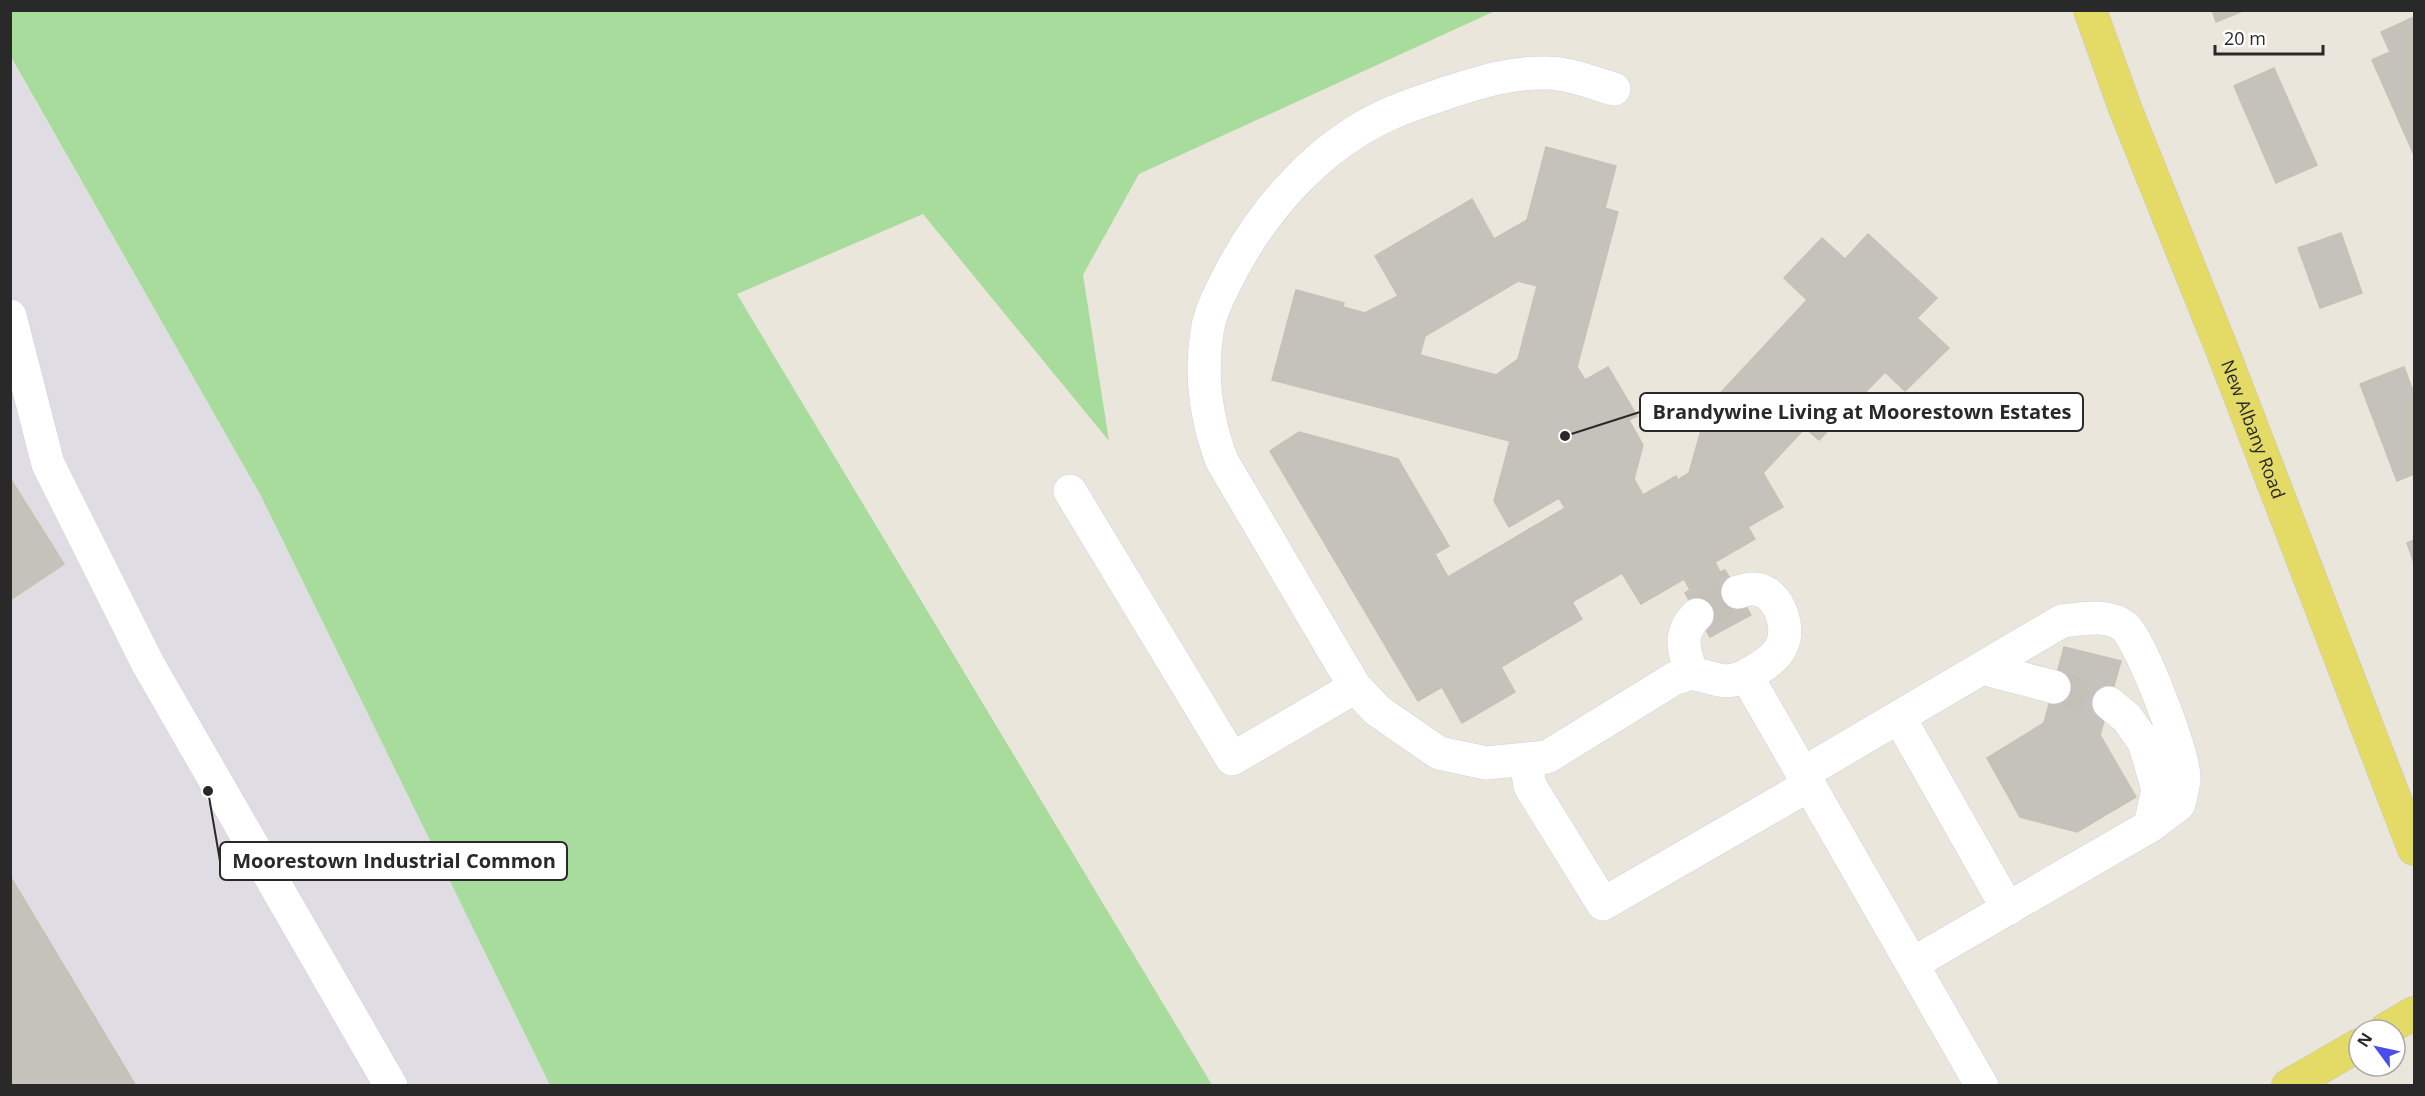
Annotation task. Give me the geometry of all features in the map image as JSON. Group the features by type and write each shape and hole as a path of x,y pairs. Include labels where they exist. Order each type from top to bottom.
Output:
{"main road":[{"name":"New Albany Road","path":"2090,10 2125,108 2223,352 2415,849"},
{"path":"2288,1086 2347,1052"}],"lane":[{"path":"1614,89 1550,73 1496,76 1386,115 1350,137 1279,199 1250,237 1226,281 1207,331 1204,391 1210,430 1222,461 1355,687 1378,711 1439,753 1486,763 1526,761 1547,757 1676,678 1692,673 1711,680 1730,682 1746,675 1768,662 1782,646 1786,625 1779,606 1767,592 1753,588 1738,592"},
{"path":"10,316 48,464 148,663 391,1086"},
{"path":"1070,491 1232,759 1355,687"},
{"path":"1692,673 1683,645 1685,631 1697,615"},
{"path":"1526,761 1530,786 1603,904 1805,780 1899,717 2062,621 2097,617 2123,625 2136,642 2174,736 2184,777 2179,804 2150,826 1912,964"},
{"path":"1982,668 2054,687"},
{"path":"1746,675 1982,1086"},
{"path":"2109,703 2127,718 2144,742 2158,789 2150,826"},
{"path":"1899,717 2008,909"}],"shaded area":[{"path":"10,57 261,496 550,1085 11,1085"}],"green space":[{"path":"10,11 1495,11 1139,174 1083,275 1109,441 923,214 737,294 1212,1085 550,1085 261,496 11,57"}],"building":[{"path":"2212,10 2245,10 2216,22"},
{"path":"2414,17 2414,155 2372,60 2390,52 2381,32"},
{"path":"2274,68 2317,165 2276,183 2234,86"},
{"path":"1546,147 1616,166 1605,208 1618,212 1577,367 1585,380 1608,367 1637,416 1629,420 1643,445 1634,479 1643,495 1676,476 1678,480 1689,473 1701,430 1706,424 1694,412 1707,398 1712,402 1807,300 1784,278 1822,238 1845,259 1868,234 1937,298 1917,318 1949,348 1905,391 1885,372 1819,440 1805,428 1763,473 1783,507 1748,527 1755,539 1715,562 1720,572 1725,570 1751,615 1710,637 1685,593 1690,590 1684,579 1641,604 1622,573 1572,602 1582,619 1501,667 1515,692 1462,723 1442,687 1418,701 1270,451 1299,432 1398,459 1449,546 1435,554 1448,577 1565,508 1559,498 1509,527 1494,501 1510,441 1272,380 1296,290 1344,303 1343,307 1365,313 1398,296 1375,256 1472,199 1494,239 1527,220","holes":["1518,281 1537,286 1518,359 1496,375 1420,355 1425,336"]},
{"path":"2341,233 2362,293 2320,308 2298,248"},
{"path":"2404,367 2414,394 2414,474 2397,481 2360,384"},
{"path":"10,478 64,564 10,600"},
{"path":"2414,540 2414,563 2407,543"},
{"path":"2064,647 2121,661 2100,735 2136,797 2077,832 2020,817 1987,758 2044,723"},
{"path":"10,876 136,1086 10,1086"}],"tunnel":[{"path":"1697,615 1738,592"},
{"path":"2054,687 2109,703"}],"place":[{"name":"Brandywine Living at Moorestown Estates","path":"1565,436"},
{"name":"Moorestown Industrial Common","path":"208,791"}]}
